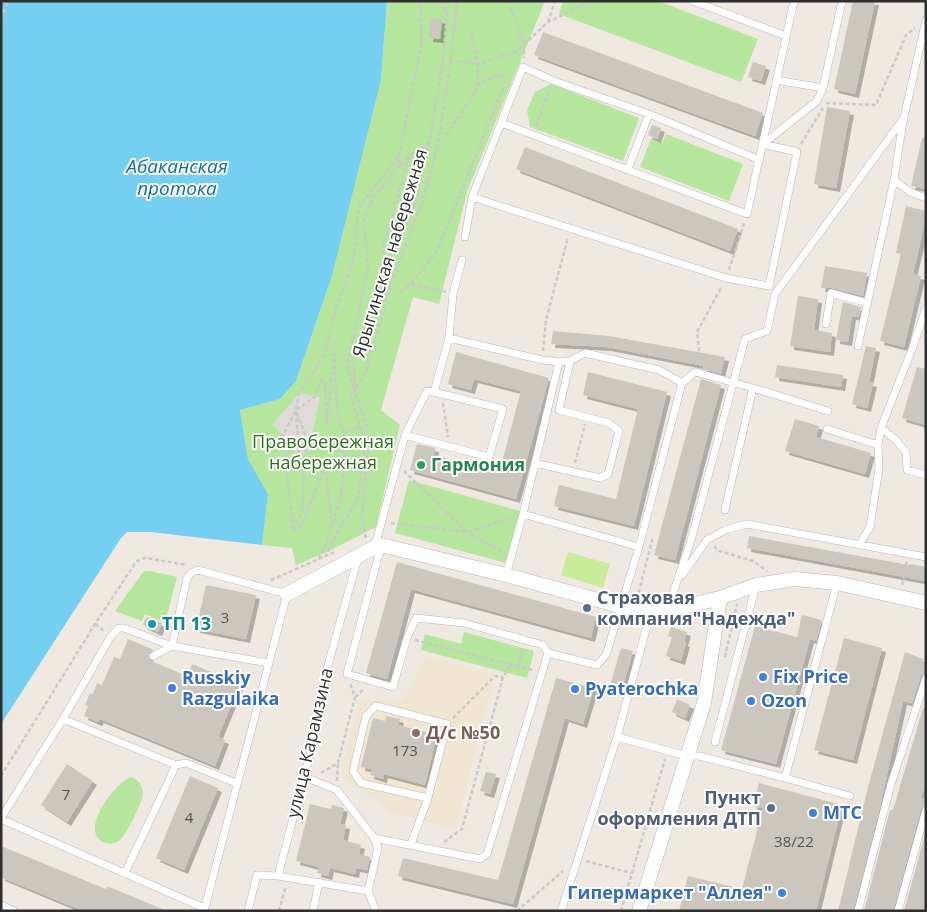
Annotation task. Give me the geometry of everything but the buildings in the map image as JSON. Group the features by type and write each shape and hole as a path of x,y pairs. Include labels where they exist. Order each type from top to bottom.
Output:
{"street":[{"path":"288,594 359,555 374,544 506,575 628,608 651,611 667,610 720,598 756,585 794,579 837,583 926,603"},
{"path":"639,911 704,703 720,598"}],"lane":[{"path":"693,1 786,36"},
{"path":"501,123 747,214 794,1"},
{"path":"763,144 817,101 823,88 842,1"},
{"path":"858,346 894,180 903,119 923,27"},
{"path":"465,237 472,197 523,67 554,81 649,114 760,160"},
{"path":"776,80 823,88"},
{"path":"628,169 649,114"},
{"path":"667,610 692,540 745,338 767,331 775,294 903,119"},
{"path":"472,197 726,278 769,286 796,152 763,144"},
{"path":"894,180 910,192 926,198"},
{"path":"438,393 449,338 453,294 462,260"},
{"path":"826,324 831,293 868,303"},
{"path":"859,545 870,527 879,469 878,445 881,428 926,308"},
{"path":"449,338 542,360 559,362 570,361 585,353 659,370 682,383"},
{"path":"535,463 600,478 608,474 619,431 609,424 559,410 570,361"},
{"path":"506,575 523,514 559,362"},
{"path":"405,435 489,457 503,409 427,391 405,435 382,522 374,544 347,674 393,687 407,638 416,618 464,623 526,639 543,645 548,653 597,666 606,656 628,608 639,547 682,383 695,372 828,411"},
{"path":"725,510 753,388"},
{"path":"881,428 895,439 906,452 907,470 926,475"},
{"path":"826,429 878,445"},
{"path":"523,514 639,547"},
{"path":"677,581 707,540 725,530 747,524 926,557"},
{"name":"улица Карамзина","path":"278,876 322,708 326,672 359,555"},
{"path":"153,656 172,646 187,578 191,573 198,570 288,594 236,783 204,909 1,818 63,719 111,636 119,628 124,628 172,646 268,663"},
{"path":"784,778 837,583"},
{"path":"715,742 756,585"},
{"path":"561,911 617,737 651,611"},
{"path":"374,838 480,859 487,854 548,653"},
{"path":"858,911 891,784 926,678"},
{"path":"411,844 428,798 447,724 376,706 366,716 353,771 361,784 428,798"},
{"path":"63,719 176,765 186,763 236,783"},
{"path":"617,737 687,756 699,756 850,796"},
{"path":"125,873 176,765"},
{"path":"305,777 337,790 374,838 378,848 368,891 376,911"},
{"path":"898,911 926,810"},
{"path":"248,911 256,876 278,876 368,891"},
{"path":"313,911 318,882"},
{"path":"1,905 14,911"}],"path":[{"name":"Ярыгинская набережная","path":"374,544 362,518 369,440 366,424 347,365 368,268 364,219 373,198 400,165 399,155 421,46 421,1"},
{"path":"438,1 447,14"},
{"name":"Ярыгинская набережная","path":"355,392 354,363 369,314 416,201 429,143 443,59 448,1"},
{"name":"Ярыгинская набережная","path":"325,557 342,524 357,501 365,443 351,397 366,372 392,279 422,203 430,174 439,138 451,60 457,1"},
{"path":"508,1 524,44 523,67"},
{"path":"548,22 555,1"},
{"path":"457,61 478,64 517,51 548,22 592,1"},
{"path":"1,2 8,3 2,17"},
{"path":"817,101 876,105 906,35 923,27"},
{"path":"446,135 475,93 477,85 478,64 470,29"},
{"path":"477,85 500,74"},
{"path":"533,135 554,81"},
{"path":"401,292 411,284 437,251 506,82"},
{"path":"796,152 826,103"},
{"path":"400,165 409,156 429,143"},
{"path":"293,530 302,510 304,480 299,456 296,410 299,393 316,369 326,350 336,307 354,256 360,205 399,155"},
{"path":"383,277 384,245 409,156"},
{"path":"695,372 699,351 697,332 726,278 747,214"},
{"path":"542,360 546,320 571,228"},
{"path":"411,284 453,294"},
{"path":"369,314 378,309"},
{"path":"293,530 283,435 296,410 316,396 320,381 325,382 327,424 334,354 338,416 344,433 346,452 343,490 319,560"},
{"path":"438,393 449,446"},
{"path":"296,410 310,447"},
{"path":"573,472 586,417"},
{"path":"344,433 360,426"},
{"path":"299,456 310,447 346,452"},
{"path":"293,530 301,527 325,466 332,525"},
{"path":"397,467 406,472 467,532 511,556"},
{"path":"382,522 467,532 523,514"},
{"path":"628,608 654,534"},
{"path":"707,540 719,551 753,561 767,571"},
{"path":"902,589 908,554"},
{"path":"407,638 542,672"},
{"path":"518,666 526,639"},
{"path":"435,849 462,829 503,677 511,665"},
{"path":"337,790 338,763 355,697 349,680 350,675"},
{"path":"447,724 495,676 503,677"},
{"path":"621,911 668,750"},
{"path":"312,779 338,763"},
{"path":"518,911 578,858 631,873"},
{"path":"278,911 288,878"}],"shaded area":[{"path":"299,393 320,397 309,450 299,456 283,435 272,425"},
{"name":"Д/с №50","path":"427,657 495,674 456,828 393,813 345,779 342,766 360,700 403,700"}],"green space":[{"name":"Правобережная набережная","path":"387,1 545,1 467,192 439,304 413,297 381,410 400,425 376,527 327,552 296,565 292,548 262,545 268,494 248,459 240,410 280,399 296,381 332,276 381,80"},
{"path":"563,1 658,1 758,39 741,82 559,14"},
{"path":"551,84 639,118 623,161 530,127 527,110 535,92"},
{"path":"666,134 743,164 729,201 640,167 651,139 662,143"},
{"path":"409,480 520,511 506,563 395,533"},
{"path":"568,552 610,564 603,588 561,575"},
{"path":"144,571 177,577 165,623 145,614 142,621 115,611"},
{"path":"464,632 534,651 527,678 421,650 425,634 461,644"},
{"path":"131,777 138,781 141,786 142,799 123,837 115,843 106,843 98,838 95,830 97,819 101,809 116,788"}],"water":[{"name":"Абаканская протока","path":"1,1 387,1 381,80 332,276 296,381 280,399 240,410 248,459 268,494 262,545 151,532 127,532 121,538 1,724"}],"place":[{"name":"Гармония","path":"421,465"},
{"name":"Страховая компания\"Надежда\"","path":"587,608"},
{"name":"ТП 13","path":"152,624"},
{"name":"Fix Price","path":"763,677"},
{"name":"Russkiy Razgulaika","path":"172,688"},
{"name":"Pyaterochka","path":"575,689"},
{"name":"Ozon","path":"751,701"},
{"name":"Д/с №50","path":"416,733"},
{"name":"Пункт оформления ДТП","path":"771,808"},
{"name":"МТС","path":"813,813"},
{"name":"Гипермаркет \"Аллея\"","path":"782,893"}]}
